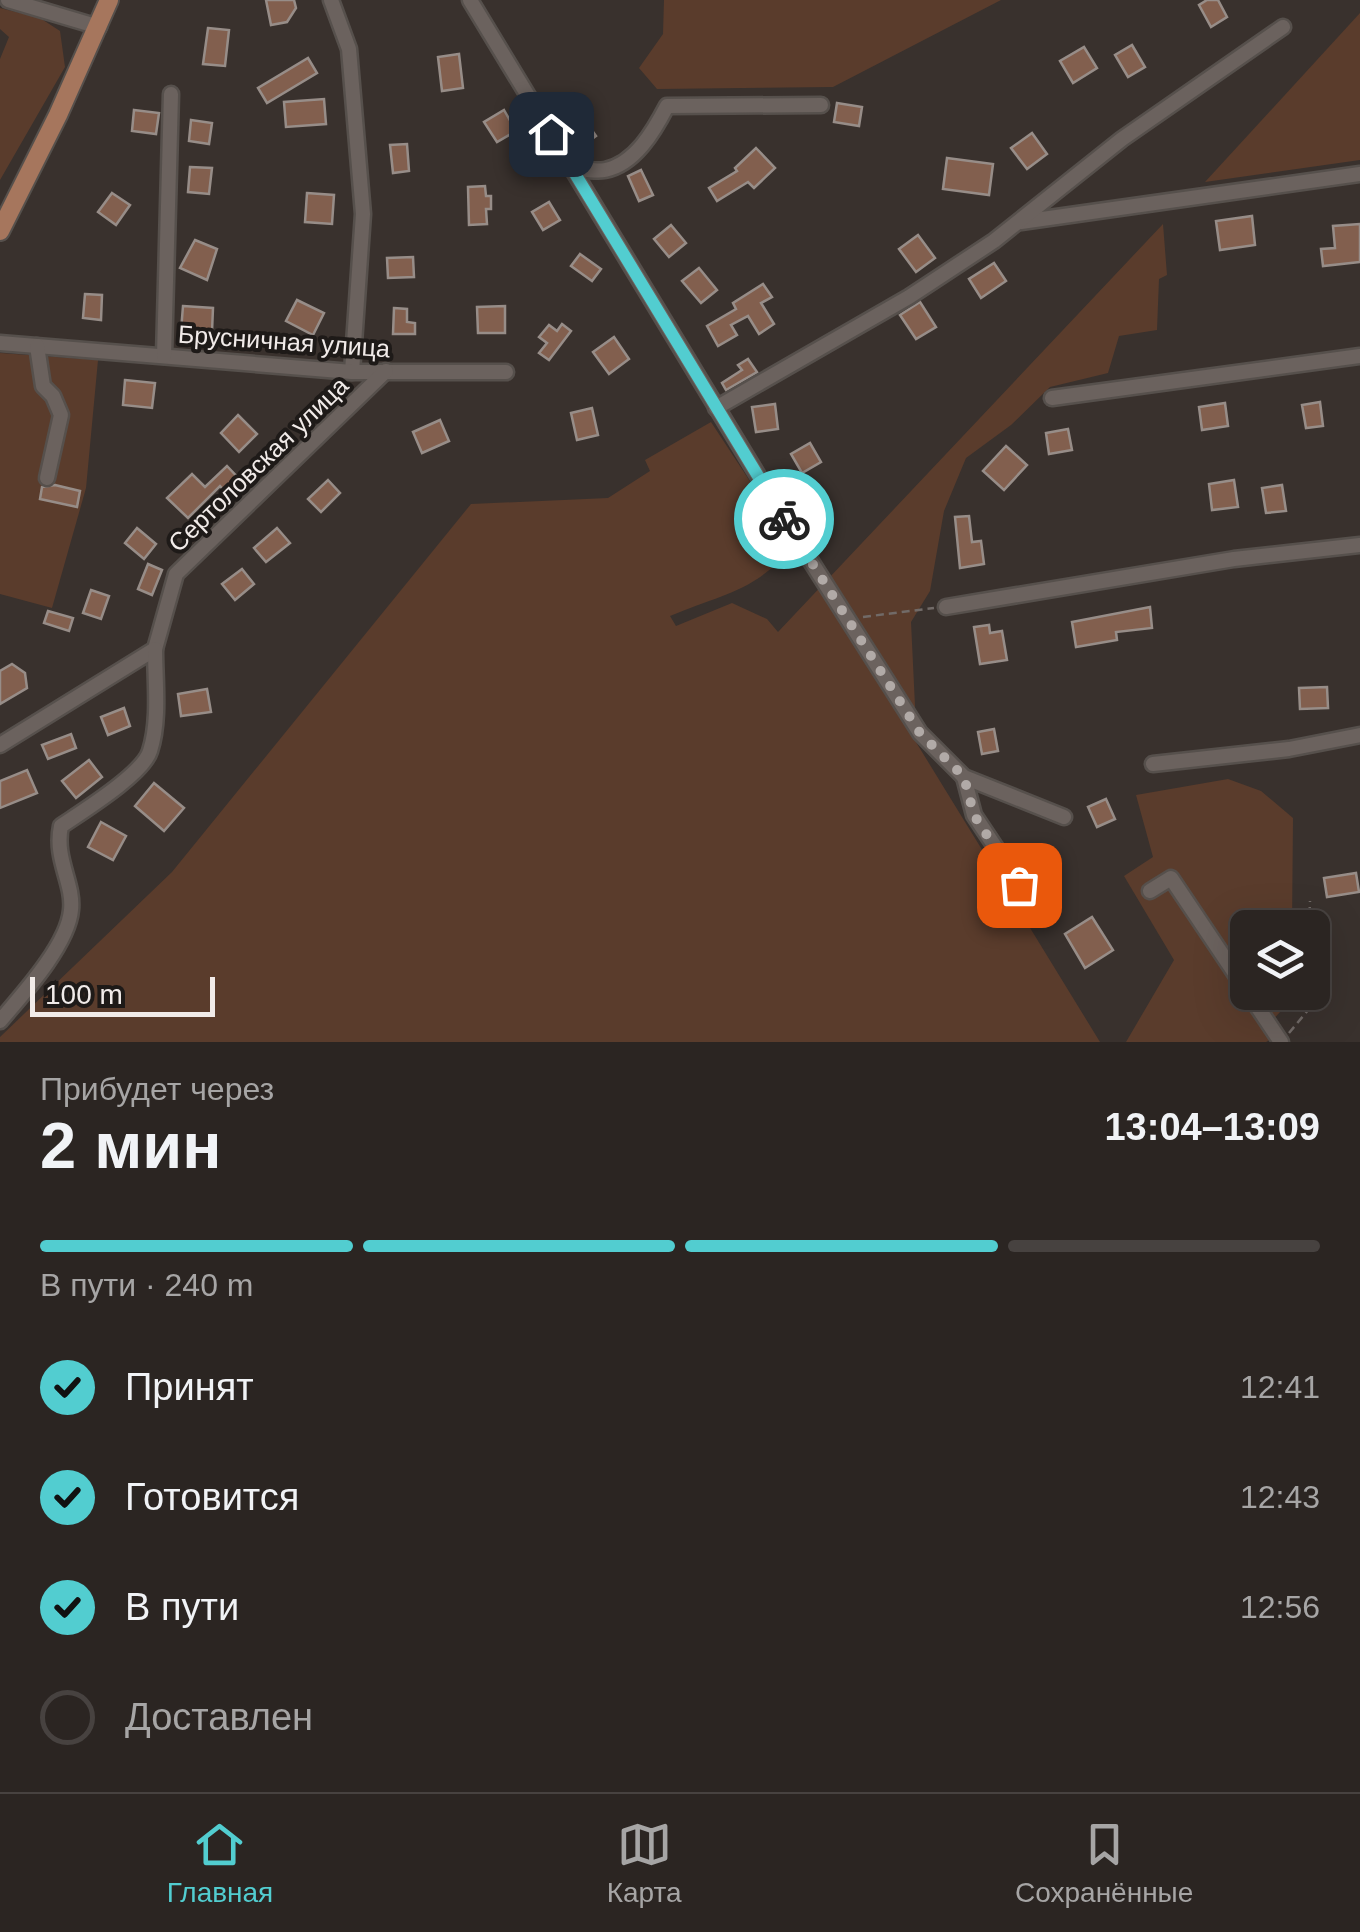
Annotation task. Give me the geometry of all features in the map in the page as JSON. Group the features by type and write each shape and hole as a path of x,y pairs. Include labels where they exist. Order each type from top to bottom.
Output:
{"main road":[{"path":"0,230 109,0"}],"street":[{"path":"8,0 99,27"},
{"name":"Сертоловская улица","path":"331,0 349,48 362,214 352,372"},
{"path":"470,0 716,408 920,733 964,777 1064,818"},
{"path":"716,408 909,297 1020,222 1122,139 1283,27"},
{"path":"164,356 172,94"},
{"path":"572,168 603,171 627,161 654,131 667,106 821,105"},
{"path":"1020,222 1360,174"},
{"name":"Брусничная улица","path":"0,343 352,372 506,372"},
{"path":"37,346 44,386 61,415 47,478"},
{"path":"1052,398 1360,356"},
{"name":"Сертоловская улица","path":"0,1021 31,984 62,936 71,909 57,843 61,826 123,782 150,754 155,719 155,649 176,574 386,371"},
{"path":"946,607 1234,559 1360,545"},
{"path":"0,744 155,649"},
{"path":"1153,764 1289,750 1360,736"},
{"path":"964,777 974,815 1038,911"},
{"path":"1150,892 1171,878 1281,1042"}],"path":[{"path":"849,618 946,607"},
{"path":"1310,902 1310,910"},
{"path":"1281,1042 1308,1010"}],"shaded area":[{"path":"664,0 1001,0 833,87 657,89 639,68 663,34"},
{"path":"0,8 40,18 60,31 65,67 0,180 0,59 9,37 0,29"},
{"path":"1360,13 1360,160 1205,182"},
{"path":"1163,224 1167,275 1159,279 1157,330 1119,336 1108,373 1050,387 1011,425 966,458 944,511 930,591 911,622 915,706 911,734 1100,1042 0,1042 0,1037 172,872 471,504 608,498 650,471 645,460 711,422 793,547 750,583 670,616 676,626 732,603 767,619 778,632"},
{"path":"0,353 98,360 86,488 52,608 0,594"},
{"path":"1228,779 1261,791 1293,818 1292,910 1230,910 1230,1010 1282,1010 1269,1024 1273,1038 1266,1042 1126,1042 1174,960 1124,876 1153,857 1136,795"}],"building":[{"path":"266,0 294,0 296,8 287,22 271,25"},
{"path":"1218,0 1227,17 1211,27 1199,5"},
{"path":"208,28 229,30 225,66 203,64"},
{"path":"1132,45 1145,67 1128,77 1115,55"},
{"path":"1084,47 1097,68 1073,83 1060,61"},
{"path":"459,54 463,88 442,91 438,57"},
{"path":"308,58 317,73 267,103 258,88"},
{"path":"324,99 326,124 286,127 284,102"},
{"path":"837,103 862,107 859,126 834,122"},
{"path":"134,110 159,113 156,134 132,131"},
{"path":"504,110 516,131 497,142 484,122"},
{"path":"584,119 596,136 580,148 568,131"},
{"path":"191,120 212,123 209,144 189,141"},
{"path":"1032,133 1047,154 1027,169 1011,148"},
{"path":"407,144 409,171 393,173 390,145"},
{"path":"756,148 775,168 754,188 748,182 717,201 709,188 737,171 735,168"},
{"path":"947,158 993,164 989,195 943,189"},
{"path":"190,167 212,168 209,194 188,192"},
{"path":"641,170 653,195 639,201 628,176"},
{"path":"485,186 486,196 491,196 491,209 486,209 487,224 469,225 468,187"},
{"path":"112,193 130,205 116,225 98,212"},
{"path":"307,193 334,195 332,224 305,222"},
{"path":"549,202 560,220 543,230 532,212"},
{"path":"1252,216 1255,245 1220,250 1216,221"},
{"path":"1360,224 1360,262 1323,266 1321,249 1335,248 1333,226"},
{"path":"671,225 686,243 669,257 654,239"},
{"path":"918,235 935,258 916,272 899,249"},
{"path":"195,240 217,249 207,280 180,268"},
{"path":"580,254 601,269 592,281 571,266"},
{"path":"413,257 414,277 388,278 387,258"},
{"path":"994,263 1006,281 981,298 969,279"},
{"path":"699,268 717,290 701,303 682,281"},
{"path":"763,284 772,297 761,303 774,324 759,334 748,316 731,325 737,335 718,346 707,326 736,309 733,303"},
{"path":"85,294 102,295 101,320 83,318"},
{"path":"297,300 324,313 313,335 286,321"},
{"path":"920,302 936,327 916,339 900,315"},
{"path":"183,306 213,308 212,332 181,331"},
{"path":"505,306 505,333 478,333 477,307"},
{"path":"394,308 407,309 407,322 415,323 415,334 393,334"},
{"path":"562,324 571,331 549,360 539,353 547,343 539,337 549,325 557,331"},
{"path":"614,337 629,359 609,374 593,352"},
{"path":"748,359 757,372 726,390 722,383 742,370 738,365"},
{"path":"125,380 155,383 152,408 123,405"},
{"path":"1320,402 1323,426 1306,428 1302,405"},
{"path":"1225,403 1228,426 1202,430 1199,407"},
{"path":"775,404 778,429 756,432 752,407"},
{"path":"592,408 598,435 577,440 571,413"},
{"path":"238,415 257,434 239,452 221,433"},
{"path":"440,420 449,441 422,453 413,432"},
{"path":"1068,429 1072,450 1049,454 1046,433"},
{"path":"810,443 821,462 802,473 791,454"},
{"path":"1006,446 1027,465 1004,490 983,471"},
{"path":"227,466 244,484 230,497 220,486 188,518 167,498 192,474 205,487"},
{"path":"328,480 340,493 321,512 308,499"},
{"path":"1234,480 1238,507 1212,510 1209,484"},
{"path":"55,485 80,491 77,507 40,499 42,487"},
{"path":"1282,485 1286,511 1266,513 1262,488"},
{"path":"969,516 972,542 981,541 984,564 960,568 955,517"},
{"path":"137,528 156,544 144,559 125,543"},
{"path":"277,528 290,543 266,562 254,548"},
{"path":"148,564 162,570 152,595 138,589"},
{"path":"242,569 254,584 235,600 222,584"},
{"path":"91,590 109,596 101,619 83,613"},
{"path":"1150,607 1152,628 1116,632 1117,640 1076,647 1072,622"},
{"path":"48,611 73,618 69,631 44,623"},
{"path":"989,625 990,633 1002,631 1007,660 980,664 974,627"},
{"path":"12,664 25,673 27,688 0,704 0,671"},
{"path":"1327,687 1328,708 1300,709 1299,688"},
{"path":"207,689 211,712 181,716 178,694"},
{"path":"124,708 130,726 108,735 101,717"},
{"path":"994,729 998,751 982,754 978,732"},
{"path":"71,734 76,748 48,759 42,745"},
{"path":"89,760 102,777 76,798 62,781"},
{"path":"27,770 37,793 0,808 0,781"},
{"path":"154,783 184,808 164,831 135,806"},
{"path":"1106,799 1115,819 1097,827 1088,807"},
{"path":"101,822 126,836 113,860 88,847"},
{"path":"1356,873 1359,892 1327,897 1324,878"},
{"path":"1092,917 1113,950 1085,968 1065,934"}],"way so far":[{"path":"784,519 920,733 964,777 974,815 1019,885"}],"route":[{"path":"551,134 784,519"}]}
